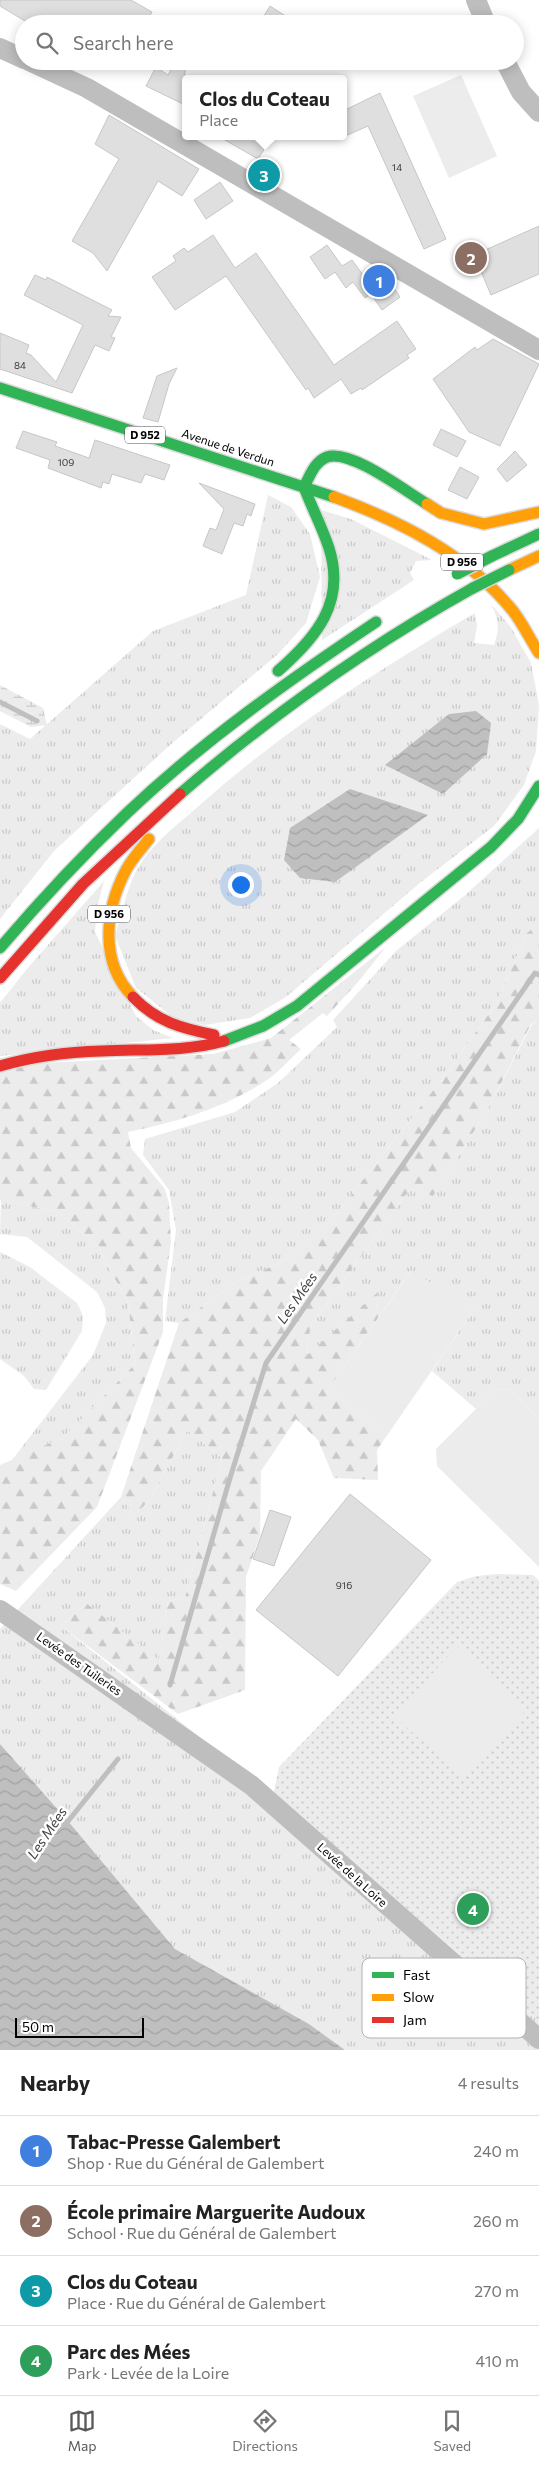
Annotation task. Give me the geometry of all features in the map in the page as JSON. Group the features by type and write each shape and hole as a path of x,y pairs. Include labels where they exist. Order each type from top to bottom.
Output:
{"main road":[{"name":"Avenue de Verdun","path":"0,388 304,487"},
{"path":"272,676 301,652 315,636 330,607 334,588 331,556 304,487 315,465 327,457 342,456 362,464 441,513 484,524 539,512"},
{"name":"D 956","path":"304,487 411,530 457,558 502,598 528,632 539,653"},
{"name":"D 956","path":"453,577 539,534"},
{"name":"D 956","path":"0,978 58,910 96,870 155,814 230,751 359,656 417,618 472,588 539,556"},
{"path":"0,948 81,858 145,796 209,741 309,668 383,618"},
{"path":"209,741 258,691"},
{"name":"D 956","path":"230,751 128,865 117,888 107,928 108,951 115,971 125,989 141,1008 160,1021 180,1030 238,1037"},
{"name":"D 956","path":"0,1066 17,1060 50,1054 202,1046 238,1037 270,1025 297,1006 501,839 530,804 539,786"}],"street":[{"path":"476,0 482,15"},
{"path":"0,48 15,55"},
{"path":"48,70 87,88 539,350"},
{"path":"509,70 520,92 539,112"},
{"name":"Levée des Tuileries","path":"0,1610 158,1719"},
{"name":"Levée de la Loire","path":"158,1719 251,1785 447,1958"},
{"name":"Levée de la Loire","path":"526,2028 539,2039"}],"green space":[{"path":"461,75 497,156 449,178 413,96"},
{"path":"268,495 291,507 310,534 320,577 306,623 278,654 169,746 54,851 0,919 0,724 30,739 153,631 246,595"},
{"path":"321,510 351,519 432,560 416,561 410,573 414,580 322,640"},
{"path":"491,604 510,626 531,663 539,705 536,751 524,785 494,826 421,882 286,997 250,1018 205,1025 174,1018 136,988 115,936 134,875 151,850 167,833 234,776 300,725 368,678 439,634 475,613 477,626 474,643 494,645 498,624"},
{"path":"0,685 43,708 47,725 31,727 0,711"},
{"path":"539,828 539,922 526,934 496,1004 446,1074 338,1212 291,1258 238,1281 179,1323 165,1321 176,1230 169,1190 143,1155 145,1139 235,1112 278,1083 337,1027 333,1020 396,951 464,896"},
{"path":"104,881 97,908 95,932 136,1016 153,1030 173,1038 0,1056 0,1003 26,970"},
{"path":"539,922 539,1020 531,1024 488,1109 433,1196 410,1189 310,1327 306,1356 377,1293 378,1318 327,1391 388,1434 377,1450 378,1480 334,1478 318,1440 296,1419 261,1471 260,1535 246,1577 245,1690 178,1714 61,1626 86,1603 159,1660 168,1601 185,1598 222,1458 187,1430 150,1500 134,1515 121,1497 179,1323 238,1281 291,1258 338,1212 446,1074 496,1004 526,934"},
{"path":"386,947 327,1016 323,1013 289,1040 301,1049 267,1080 234,1099 200,1113 128,1132 131,1148 165,1189 169,1203 171,1242 163,1299 163,1332 97,1507 16,1591 0,1584 0,1465 64,1437 135,1364 128,1303 97,1245 58,1212 0,1200 0,1073 23,1064 213,1054 271,1038"},
{"path":"539,1020 539,1419 511,1390 496,1389 476,1409 432,1371 473,1311 411,1271 378,1318 377,1294 306,1356 310,1327 410,1189 433,1196 488,1109 532,1024"},
{"path":"1,1200 58,1212 97,1245 128,1303 135,1364 64,1437 12,1460 93,1355 106,1323 105,1308 97,1292 27,1237 0,1234"},
{"path":"0,1252 30,1267 77,1303 83,1316 82,1331 46,1390 34,1389 24,1376 0,1359"},
{"path":"412,1270 473,1311 388,1434 327,1391"},
{"path":"496,1389 511,1390 539,1419 539,1567 437,1466 436,1449"},
{"path":"187,1430 222,1458 185,1598 168,1601 159,1661 86,1603 61,1626 273,1796 465,1958 362,1958 362,2038 526,2038 526,2010 539,2021 539,2050 345,2050 309,2024 175,1949 68,1821 0,1744 0,1629 121,1497 134,1515 150,1500"},
{"path":"497,1574 533,1575 539,1581 539,2021 526,2010 526,1958 465,1958 273,1796 279,1767 457,1582 476,1576"},
{"path":"457,1646 526,1710 463,1777 394,1716"}],"water":[{"path":"476,711 491,723 487,754 443,794 385,765 449,714"},
{"path":"350,789 428,815 335,882 300,878 284,860 290,828"},
{"path":"0,1744 68,1821 175,1949 309,2024 345,2050 0,2050"}],"building":[{"path":"0,0 131,0 152,12 150,15 15,15 0,6"},
{"path":"270,6 284,15 264,15"},
{"path":"154,70 160,70 168,75 171,70 185,70 185,75 182,75 182,104 146,86"},
{"path":"380,93 446,239 424,249 368,126 347,135 347,109"},
{"path":"109,115 199,169 182,196 158,181 107,271 93,253 72,241 119,159 95,144"},
{"path":"225,140 266,140 269,142 258,159"},
{"path":"220,182 233,201 206,219 194,200"},
{"path":"539,226 539,274 491,295 474,255"},
{"path":"213,235 235,268 256,253 334,365 397,321 416,349 407,355 409,358 362,390 361,388 351,394 341,379 314,398 308,388 306,390 226,276 175,310 152,277 176,261 173,256 184,248 188,252"},
{"path":"327,245 342,266 352,260 363,275 371,270 382,286 389,281 400,297 382,310 371,294 365,298 353,282 346,288 335,272 325,279 310,257"},
{"path":"35,275 46,280 47,277 112,310 108,316 121,317 111,337 115,338 109,351 95,345 72,393 0,369 0,333 29,345 26,353 31,355 56,382 83,325 24,295"},
{"path":"493,339 539,364 500,446 469,432 433,379 475,347 477,350"},
{"path":"177,368 169,384 158,422 143,418 157,376"},
{"path":"441,429 466,441 457,457 433,445"},
{"path":"23,431 57,442 55,446 89,458 95,440 170,465 164,480 145,474 141,483 112,474 109,484 103,482 101,488 48,468 50,460 16,448"},
{"path":"515,451 527,465 507,482 497,469"},
{"path":"460,467 479,477 467,499 448,490"},
{"path":"199,483 255,504 251,516 247,514 243,526 234,523 222,554 203,546 210,528 216,530 224,509"},
{"path":"350,1494 431,1560 338,1676 256,1610"},
{"path":"270,1510 291,1517 274,1566 253,1559"}],"waterway":[{"path":"0,702 37,721"},
{"name":"Les Mées","path":"170,1685 230,1478 266,1363 535,973 539,975"},
{"name":"Les Mées","path":"65,1825 118,1759"}],"traffic: fast":[{"path":"0,388 334,497"},
{"path":"278,671 305,645 316,631 331,602 334,585 329,548 304,487 310,474 319,462 327,457 337,456 350,459 378,473 427,504"},
{"path":"492,556 539,534"},
{"path":"457,574 492,556"},
{"path":"473,588 509,570"},
{"path":"180,794 249,737 321,684 358,658 473,588"},
{"path":"0,948 78,862 156,786 247,712 376,622"},
{"path":"224,1041 263,1026 297,1006 491,847 518,819 539,786"}],"traffic: slow":[{"path":"334,497 359,506 408,529 454,557 495,591 513,611 539,653"},
{"path":"427,504 441,513 484,524 539,512"},
{"path":"509,570 539,556"},
{"path":"133,997 122,983 110,952 110,919 113,902 126,870 149,839"}],"traffic: jam":[{"path":"0,978 83,884 180,794"},
{"path":"133,997 142,1006 170,1023 214,1035"},
{"path":"0,1066 38,1057 63,1054 194,1047 224,1041"}],"place":[{"name":"Clos du Coteau","path":"264,175"},
{"name":"École primaire Marguerite Audoux","path":"471,258"},
{"name":"Tabac-Presse Galembert","path":"379,281"},
{"name":"Parc des Mées","path":"473,1909"}]}
